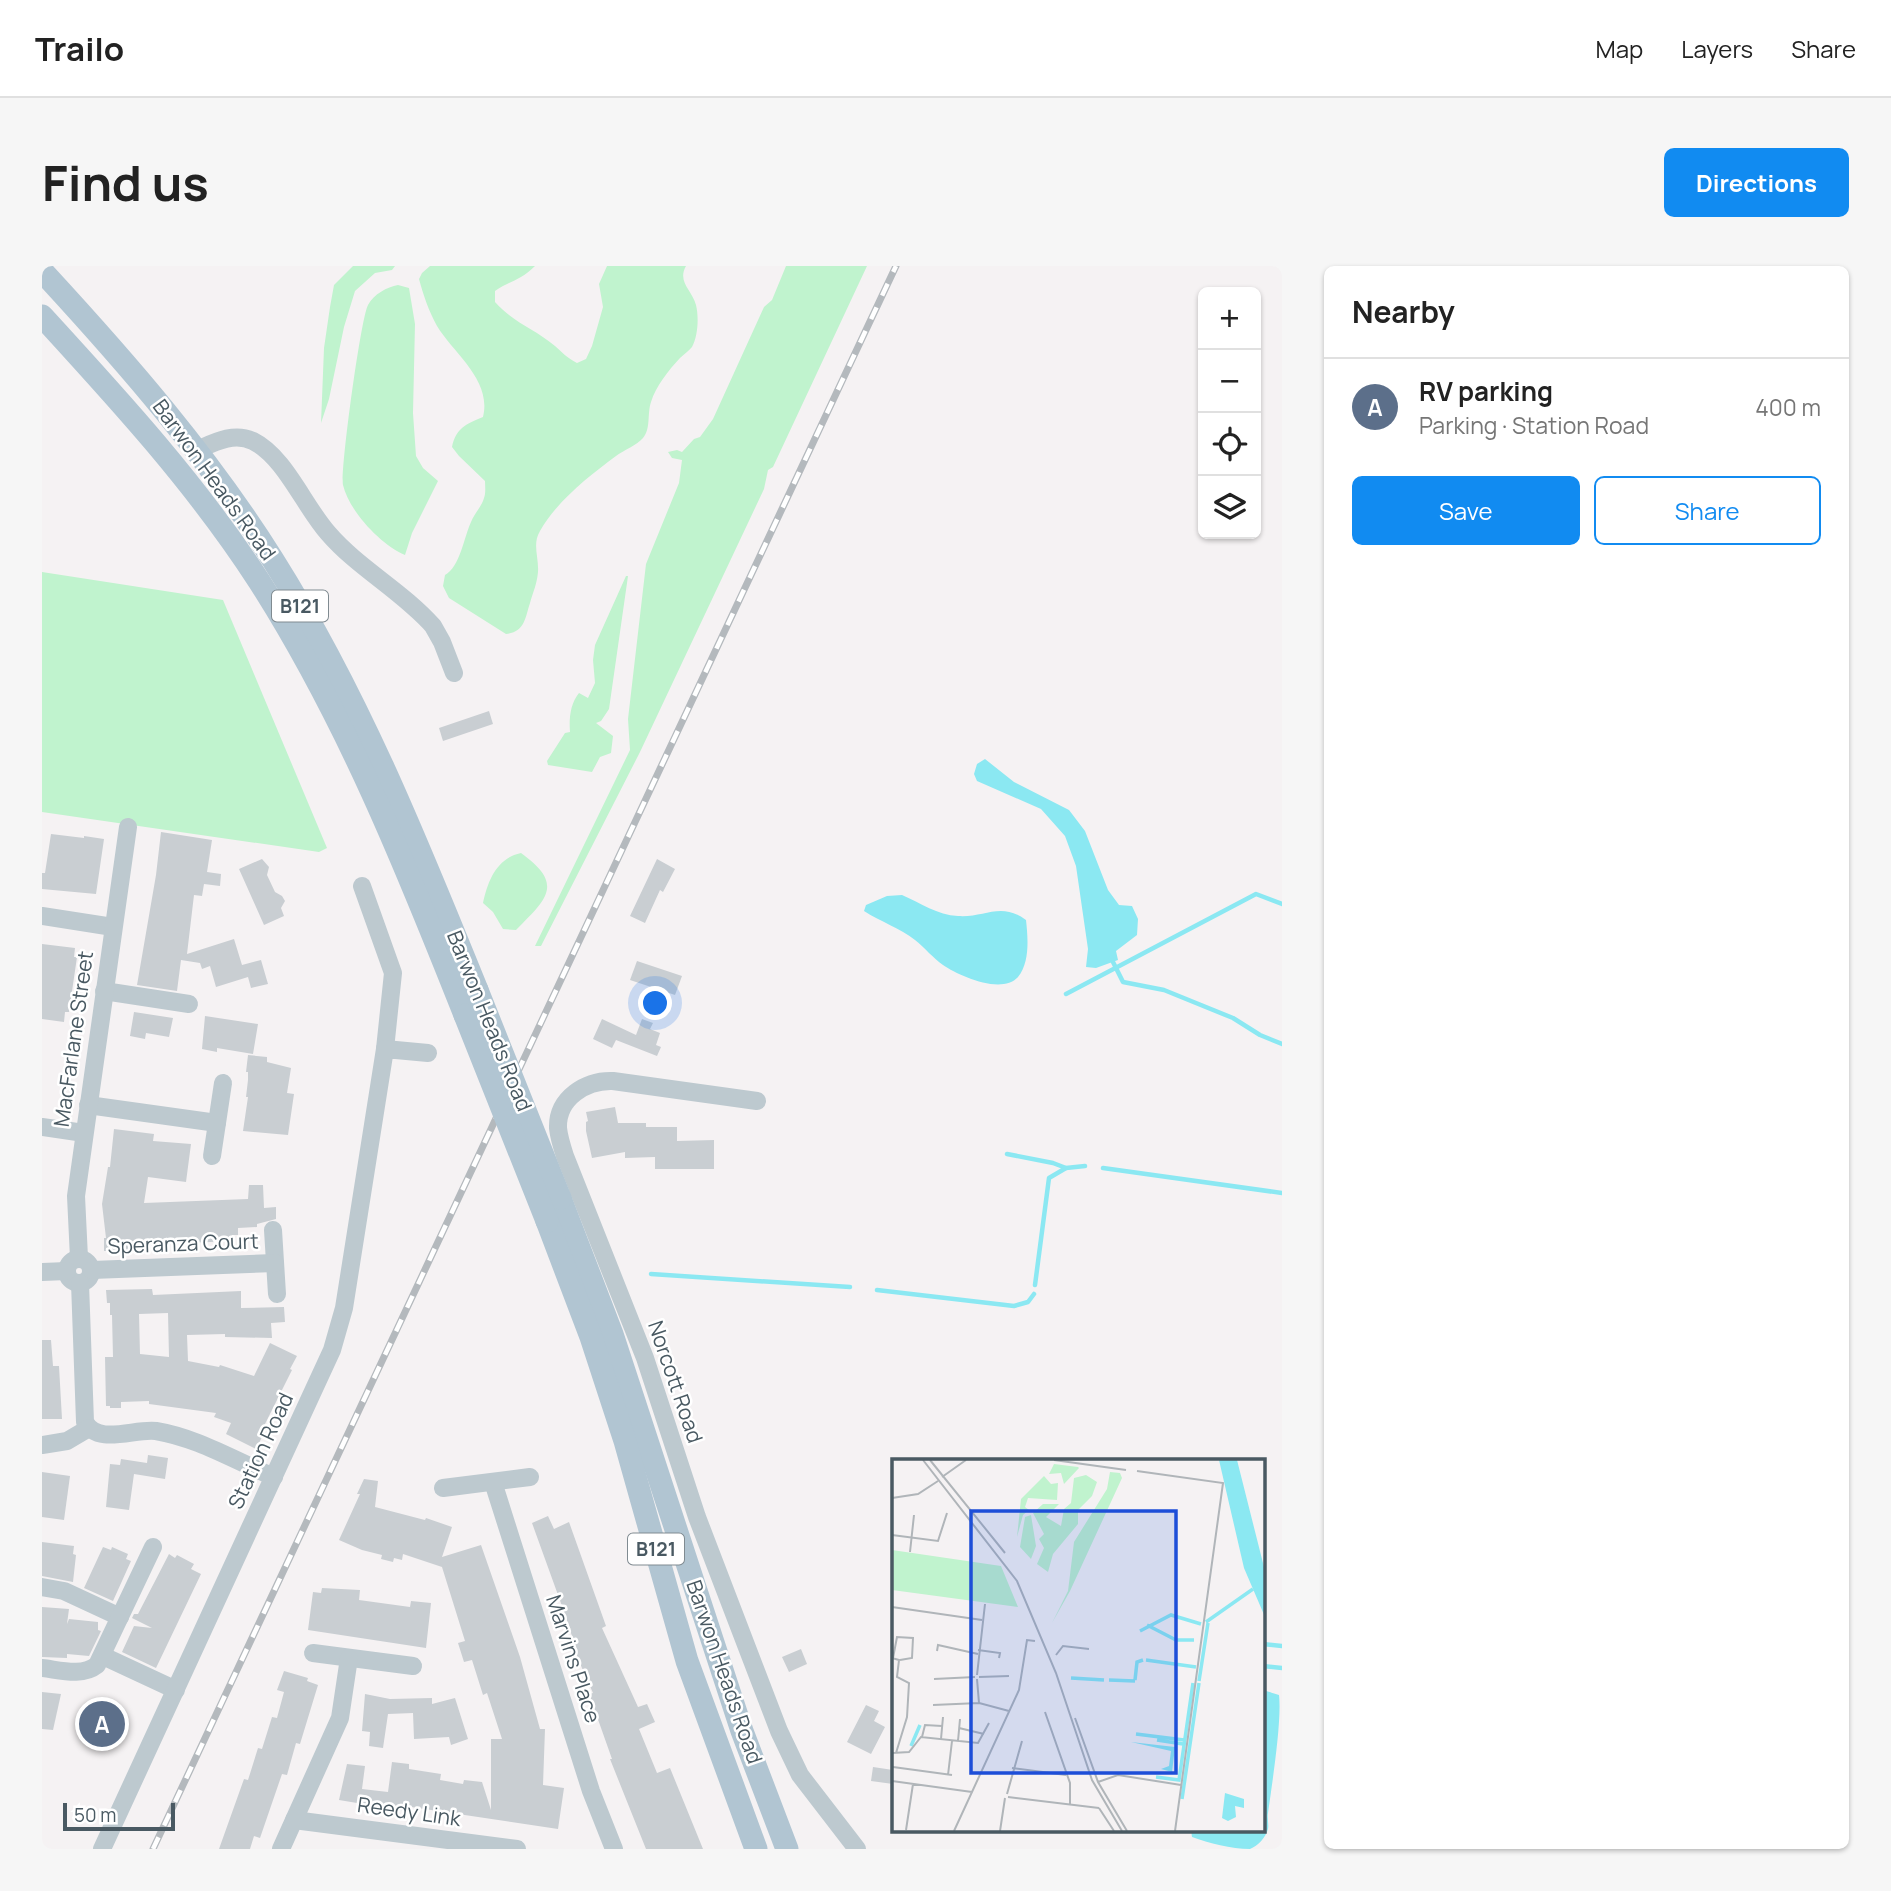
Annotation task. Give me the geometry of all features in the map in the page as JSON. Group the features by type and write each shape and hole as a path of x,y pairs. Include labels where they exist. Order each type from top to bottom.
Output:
{"main road":[{"name":"Barwon Heads Road","path":"42,271 122,357 197,450 274,561 351,699 397,797 477,990 612,1335 722,1670 787,1849"},
{"name":"Barwon Heads Road","path":"42,316 111,389 204,503 258,580 322,689 376,800 465,1015 591,1338 625,1441 687,1661 756,1849"}],"street":[{"path":"197,450 220,440 237,437 262,447 279,463 314,517 337,544 433,626 454,673"},
{"name":"MacFarlane Street","path":"89,1428 85,1422 76,1196 128,827"},
{"name":"Station Road","path":"102,1849 328,1362 341,1322 388,1029 393,973 362,886"},
{"path":"42,916 113,927"},
{"path":"104,991 189,1004"},
{"path":"385,1049 428,1054"},
{"name":"Norcott Road","path":"757,1101 619,1082 597,1082 578,1090 568,1101 559,1122 559,1135 567,1164 645,1358 697,1517 779,1731 800,1775 857,1849"},
{"path":"212,1156 223,1083"},
{"path":"88,1104 216,1123"},
{"path":"42,1127 84,1133"},
{"name":"Speranza Court","path":"273,1230 277,1294"},
{"name":"Speranza Court","path":"42,1272 275,1263"},
{"path":"42,1446 67,1441 89,1428 101,1434 141,1430 194,1440 274,1477"},
{"path":"443,1488 530,1477"},
{"name":"Marvins Place","path":"493,1482 591,1791 614,1849"},
{"path":"42,1668 79,1672 97,1663 153,1547"},
{"path":"42,1587 68,1592 120,1617"},
{"path":"313,1653 413,1666"},
{"path":"281,1849 340,1718 349,1658"},
{"path":"97,1663 176,1690"},
{"name":"Reedy Link","path":"294,1820 517,1849"}],"green space":[{"path":"353,266 395,266 392,270 375,273 355,291 321,423 324,348 334,285"},
{"path":"430,266 535,266 525,275 495,291 495,302 510,316 577,363 586,359 592,346 603,307 599,284 607,266 686,266 684,281 696,305 697,326 694,343 667,373 656,390 643,438 574,490 555,509 540,531 536,541 536,584 523,623 512,633 506,634 449,598 443,586 445,575 458,559 485,492 485,481 452,447 456,435 463,428 483,417 484,404 477,379 437,326 429,309 419,279"},
{"path":"786,266 867,266 773,467 768,470 764,489 640,752 541,946 535,946 630,750 628,719 646,564 679,483 682,460 672,458 668,452 682,452 694,439 700,437 713,419 764,307 772,300"},
{"path":"398,285 409,288 415,324 413,413 416,456 423,468 438,481 412,533 405,555 386,544 367,526 352,506 343,485 356,364 368,305 385,289"},
{"path":"42,572 223,600 327,848 319,852 42,812"},
{"path":"626,576 609,709 601,721 596,723 613,736 611,753 600,757 592,772 548,765 547,761 565,733 570,732 571,712 576,697 579,693 588,698 595,683 595,645"},
{"path":"521,853 543,874 547,891 536,909 516,930 503,929 493,912 483,903 495,871 506,860"}],"water":[{"path":"985,759 1014,782 1069,810 1085,831 1108,890 1119,905 1132,906 1138,919 1137,935 1116,951 1118,960 1096,968 1086,967 1088,949 1076,866 1065,836 1041,809 977,781 974,774 977,764"},
{"path":"902,895 950,915 967,916 1000,911 1017,914 1026,920 1026,957 1018,977 1011,982 991,984 959,974 939,962 909,936 864,911 866,905 887,896"},
{"path":"1265,1691 1279,1695 1278,1736 1268,1827 1264,1838 1250,1849 1220,1845 1192,1837 1191,1832 1265,1832"}],"building":[{"path":"489,711 493,724 443,741 439,728"},
{"path":"161,832 212,840 207,872 221,874 220,886 204,884 202,896 194,895 187,954 234,939 242,965 261,960 268,984 251,988 248,977 216,987 210,966 202,969 200,963 181,960 177,991 137,985"},
{"path":"51,834 104,839 96,894 42,889 42,873 45,873"},
{"path":"262,859 269,867 267,875 275,892 285,901 281,908 284,916 264,925 239,869"},
{"path":"657,859 675,869 663,892 660,890 645,923 630,916"},
{"path":"42,944 75,948 74,957 77,957 69,1012 65,1012 64,1022 42,1019"},
{"path":"637,961 682,976 675,995 630,980"},
{"path":"134,1012 173,1018 169,1037 146,1033 145,1039 130,1036"},
{"path":"205,1016 258,1024 253,1054 217,1048 217,1052 202,1049"},
{"path":"602,1019 636,1035 642,1019 653,1023 650,1029 660,1033 656,1045 661,1047 657,1056 616,1040 612,1048 593,1039"},
{"path":"248,1055 267,1057 267,1062 291,1068 287,1093 294,1094 288,1135 243,1131 248,1097"},
{"path":"615,1107 618,1123 677,1127 677,1141 714,1140 714,1169 655,1169 655,1157 625,1158 625,1152 592,1158 586,1131 586,1112"},
{"path":"114,1129 154,1134 153,1141 191,1144 186,1182 148,1177 144,1203 248,1199 249,1185 263,1185 264,1208 276,1207 276,1219 257,1224 257,1227 238,1228 238,1235 232,1235 232,1241 146,1245 146,1249 104,1251 106,1238 102,1204"},
{"path":"152,1289 153,1295 241,1291 241,1308 284,1307 285,1322 271,1323 272,1338 225,1337 225,1334 187,1335 188,1361 219,1367 220,1365 254,1376 270,1343 297,1356 260,1434 263,1435 256,1449 226,1434 231,1423 214,1417 216,1413 149,1404 149,1401 121,1402 121,1408 106,1406 105,1357 113,1357 112,1315 106,1290","holes":["168,1313 169,1357 140,1354 139,1314"]},
{"path":"42,1340 51,1340 53,1366 59,1366 62,1419 42,1419"},
{"path":"148,1455 168,1458 165,1479 134,1474 129,1510 106,1507 110,1464 120,1465 121,1459 147,1463"},
{"path":"42,1472 70,1476 64,1520 42,1517"},
{"path":"364,1479 378,1481 375,1507 425,1520 426,1518 452,1527 442,1557 481,1545 520,1657 540,1729 545,1729 543,1785 564,1788 558,1829 411,1807 411,1812 339,1800 347,1764 365,1766 362,1789 388,1792 392,1762 409,1764 409,1769 441,1774 440,1780 463,1784 464,1780 482,1782 491,1810 491,1739 502,1739 487,1693 483,1695 472,1660 464,1662 458,1643 465,1641 442,1567 403,1554 402,1560 394,1558 393,1562 381,1559 382,1555 339,1540"},
{"path":"548,1516 554,1529 569,1522 606,1626 602,1628 638,1707 647,1704 655,1722 639,1729 657,1773 670,1768 703,1849 646,1849 610,1759 589,1694 593,1693 571,1643 574,1642 532,1523"},
{"path":"42,1542 74,1546 73,1554 76,1555 73,1582 42,1576"},
{"path":"103,1547 111,1550 112,1547 128,1554 126,1559 131,1561 113,1601 84,1588"},
{"path":"169,1554 194,1564 191,1569 201,1574 156,1668 122,1652 134,1626 152,1628 132,1618 134,1614 138,1614"},
{"path":"322,1588 360,1590 359,1600 410,1607 411,1601 431,1603 426,1648 308,1630 313,1592 321,1593"},
{"path":"42,1607 69,1609 67,1624 69,1619 98,1622 98,1630 101,1631 89,1656 67,1654 67,1658 42,1657"},
{"path":"801,1649 807,1664 789,1672 782,1657"},
{"path":"284,1671 308,1678 307,1681 318,1685 300,1744 296,1743 287,1775 282,1774 260,1838 254,1836 250,1849 219,1849 244,1779 248,1780 258,1748 262,1749 272,1717 277,1718 284,1692 277,1690"},
{"path":"42,1692 61,1694 53,1730 42,1729"},
{"path":"365,1694 390,1699 432,1698 432,1704 455,1698 468,1739 451,1745 449,1737 414,1739 413,1713 388,1714 383,1748 369,1746 370,1732 362,1731"},
{"path":"866,1705 879,1711 874,1721 885,1727 871,1754 847,1742"},
{"path":"873,1767 892,1770 892,1784 871,1781"}],"waterway":[{"path":"1066,994 1256,894 1282,904"},
{"path":"1111,958 1123,982 1164,990 1233,1018 1260,1035 1282,1044"},
{"path":"1007,1154 1066,1168"},
{"path":"1035,1285 1049,1178 1066,1168 1085,1166"},
{"path":"1103,1168 1282,1193"},
{"path":"651,1274 850,1287"},
{"path":"877,1290 1014,1306 1028,1302 1034,1294"},
{"path":"1265,1644 1282,1646"},
{"path":"1265,1666 1282,1668"}],"railway":[{"path":"153,1849 896,266"}],"place":[{"name":"RV parking","path":"102,1724"}]}
